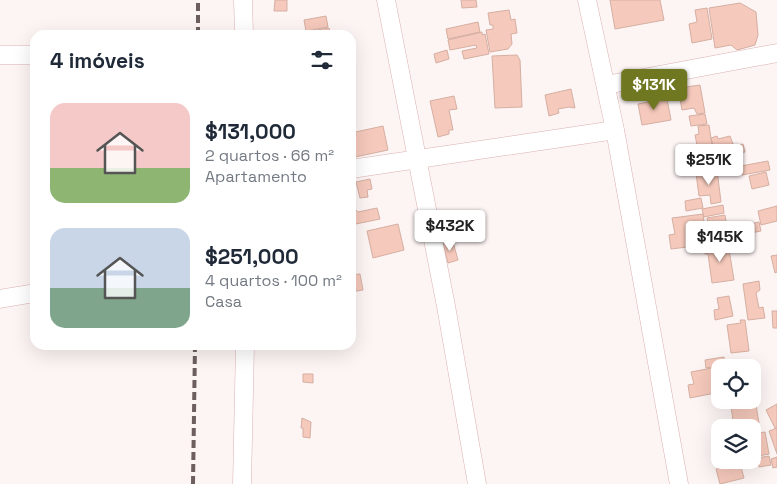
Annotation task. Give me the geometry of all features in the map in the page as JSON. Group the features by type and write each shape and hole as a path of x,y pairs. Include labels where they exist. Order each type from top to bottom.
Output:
{"street":[{"path":"243,0 244,30"},
{"path":"386,0 477,484"},
{"path":"587,0 615,130 678,484"},
{"path":"606,84 777,53"},
{"path":"0,55 30,55"},
{"path":"356,168 615,130"},
{"path":"0,299 30,293"},
{"path":"242,484 245,350"}],"building":[{"path":"275,0 287,0 287,11 274,11"},
{"path":"461,0 476,0 477,7 462,8"},
{"path":"610,0 660,0 664,20 615,29"},
{"path":"740,3 756,12 758,35 755,45 737,50 731,45 715,48 709,8"},
{"path":"707,8 712,39 692,43 689,24 697,22 695,10"},
{"path":"509,10 511,20 515,19 517,33 511,34 512,44 508,49 490,52 486,30 493,29 493,25 490,25 488,13"},
{"path":"326,16 328,27 306,30 304,20"},
{"path":"478,22 480,32 448,39 446,29"},
{"path":"482,32 482,35 485,34 489,54 464,59 462,51 477,48 476,45 450,50 448,40"},
{"path":"447,50 449,59 436,63 434,54"},
{"path":"517,55 520,60 522,107 495,108 492,56"},
{"path":"700,85 705,113 697,114 694,108 682,110 678,88"},
{"path":"571,89 575,108 558,109 559,113 549,116 545,95"},
{"path":"454,96 457,109 449,110 453,130 449,130 449,134 438,137 430,101"},
{"path":"657,97 658,101 667,99 671,120 642,125 638,104 648,102 648,99"},
{"path":"705,114 707,124 691,126 689,116"},
{"path":"709,125 713,152 699,155 695,135 699,134 698,126"},
{"path":"383,126 388,150 356,157 356,132"},
{"path":"717,136 718,139 730,136 733,144 714,149 711,138"},
{"path":"743,144 745,152 716,159 714,151"},
{"path":"768,161 770,170 742,175 741,166"},
{"path":"717,170 721,202 711,204 710,195 699,196 696,173"},
{"path":"766,172 769,185 752,189 749,176"},
{"path":"370,179 372,189 367,190 368,197 360,198 356,182"},
{"path":"701,198 703,208 686,211 685,201"},
{"path":"723,205 724,213 704,217 702,209"},
{"path":"777,206 777,221 761,225 758,211"},
{"path":"377,208 380,219 356,224 356,210 358,212"},
{"path":"703,214 705,229 699,233 704,245 671,249 669,235 675,234 672,218"},
{"path":"725,215 729,241 712,244 707,218"},
{"path":"759,222 761,231 740,235 738,227"},
{"path":"398,224 404,250 373,258 367,231"},
{"path":"453,242 458,260 448,263 443,244"},
{"path":"728,243 734,280 712,283 708,254 705,254 704,247"},
{"path":"777,255 777,272 775,273 771,256"},
{"path":"356,274 360,274 363,290 356,291"},
{"path":"759,281 760,290 756,293 759,308 763,307 765,318 748,320 743,284"},
{"path":"729,296 733,316 715,320 714,310 719,309 717,298"},
{"path":"772,311 777,311 777,328 773,328"},
{"path":"740,320 745,320 749,351 731,353 727,325 741,323"},
{"path":"711,359 711,367 706,368 705,360"},
{"path":"711,368 711,394 690,398 688,385 694,384 691,372"},
{"path":"303,374 313,374 313,383 303,382"},
{"path":"777,404 777,427 775,428 766,410"},
{"path":"731,409 757,409 758,419 733,419"},
{"path":"302,418 311,422 310,438 303,437 303,428 301,428"},
{"path":"777,428 777,454 769,431"},
{"path":"765,432 769,454 761,455 761,433"},
{"path":"769,456 771,465 761,467 761,457"},
{"path":"777,457 777,467 773,468 771,459"},
{"path":"716,469 742,469 744,478 720,484"}],"railway":[{"path":"198,0 198,30"},
{"path":"193,484 195,350"}]}
